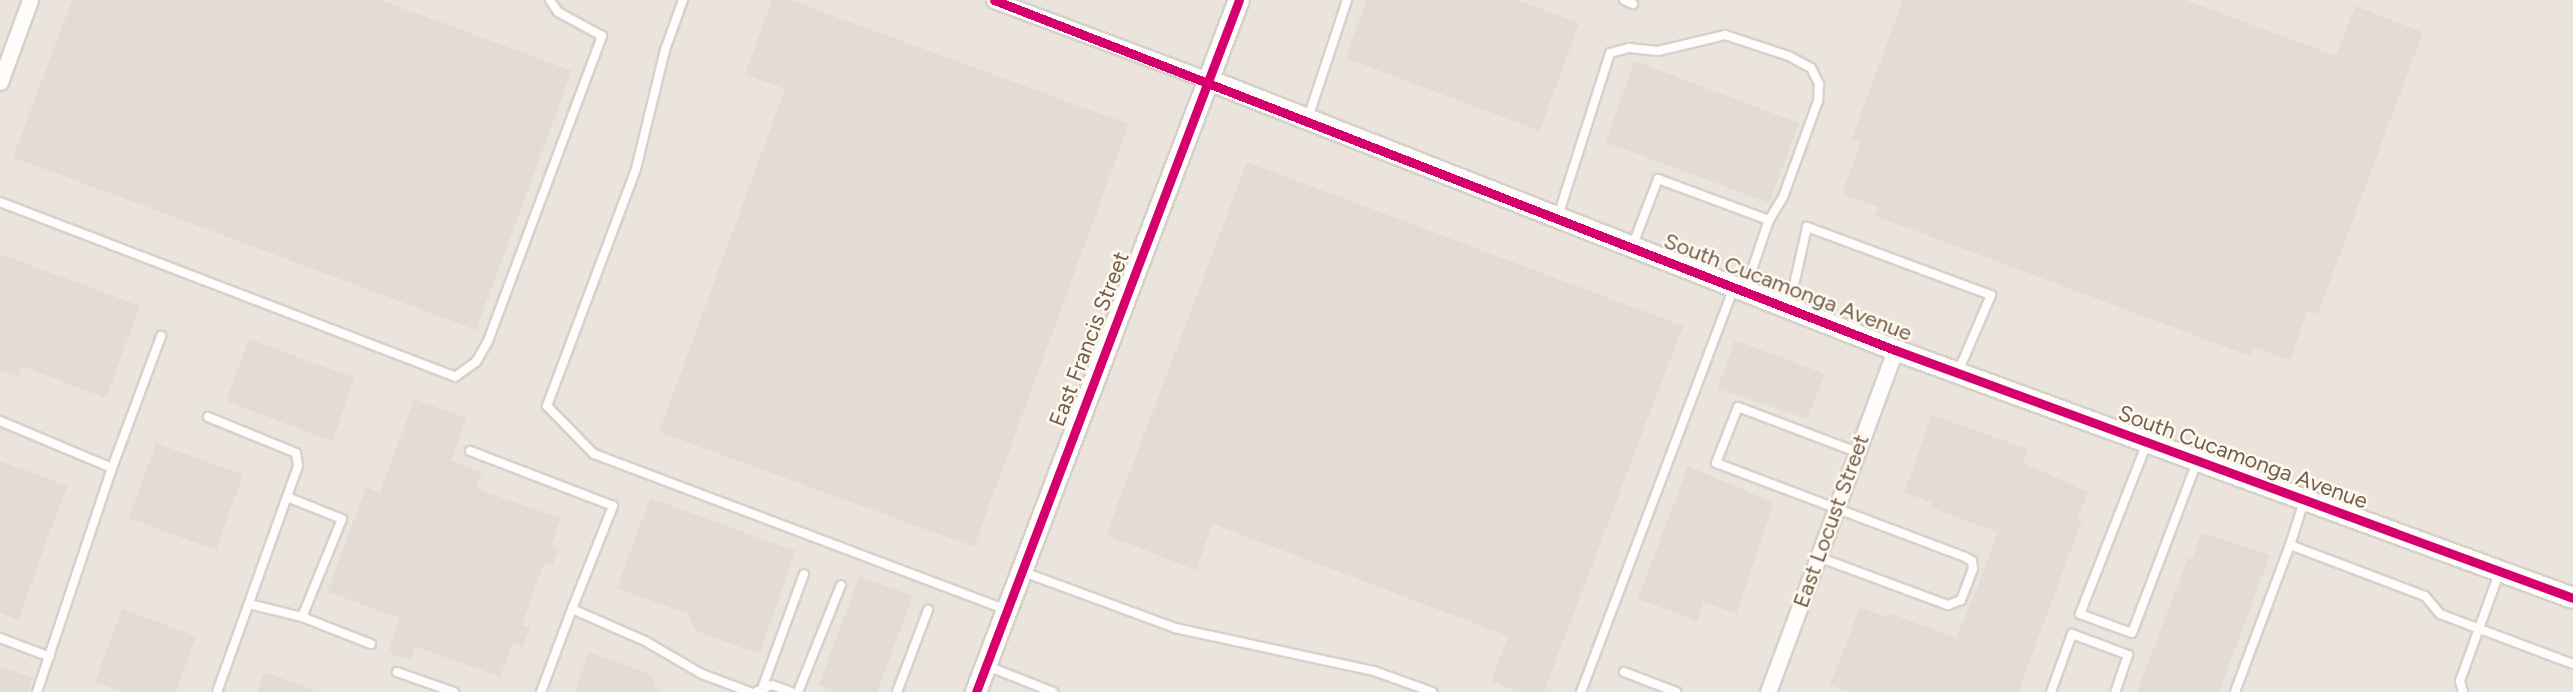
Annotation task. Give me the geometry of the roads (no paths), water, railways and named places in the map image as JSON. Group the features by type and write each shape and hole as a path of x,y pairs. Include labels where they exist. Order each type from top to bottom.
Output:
{"street":[{"path":"0,82 30,0"},
{"name":"South Cucamonga Avenue","path":"994,0 1208,80 1895,350 2573,598"},
{"name":"East Francis Street","path":"976,692 1239,0"},
{"name":"East Locust Street","path":"1768,692 1895,350"}],"lane":[{"path":"0,202 455,377 476,362 488,341 602,36 558,12 550,0"},
{"path":"683,0 665,50 636,169 547,405 594,454 1007,610"},
{"path":"1307,119 1347,0"},
{"path":"1624,0 1633,4"},
{"path":"1557,218 1610,54 1629,48 1658,51 1725,35 1789,56 1811,68 1820,84 1818,101 1783,197 1769,220 1740,289 1581,692"},
{"path":"1632,247 1658,179 1769,220"},
{"path":"1789,308 1807,227 1991,295 1958,373"},
{"path":"37,692 112,468 161,336"},
{"path":"1818,556 1948,605 1961,600 1973,569 1972,561 1965,557 1716,464 1737,406 1857,452"},
{"path":"208,417 296,453 298,466 217,692"},
{"path":"0,421 112,468"},
{"path":"2148,442 2079,615 2132,633 2198,461"},
{"path":"470,451 613,506 541,692"},
{"path":"287,497 342,519 302,617"},
{"path":"2235,692 2290,545 2304,500"},
{"path":"2290,545 2425,596 2440,614 2573,664"},
{"path":"1022,571 1174,628 1374,671 1432,692"},
{"path":"2463,692 2460,681 2500,572"},
{"path":"756,692 763,686 804,574"},
{"path":"798,692 841,585"},
{"path":"249,604 302,617 370,644"},
{"path":"572,609 645,641 702,674 750,692"},
{"path":"897,692 927,610"},
{"path":"2051,692 2072,634 2128,655 2115,692"},
{"path":"0,638 50,657"},
{"path":"986,666 1053,692"},
{"path":"397,672 454,692"},
{"path":"1624,672 1676,692"},
{"path":"763,686 791,692"}]}
